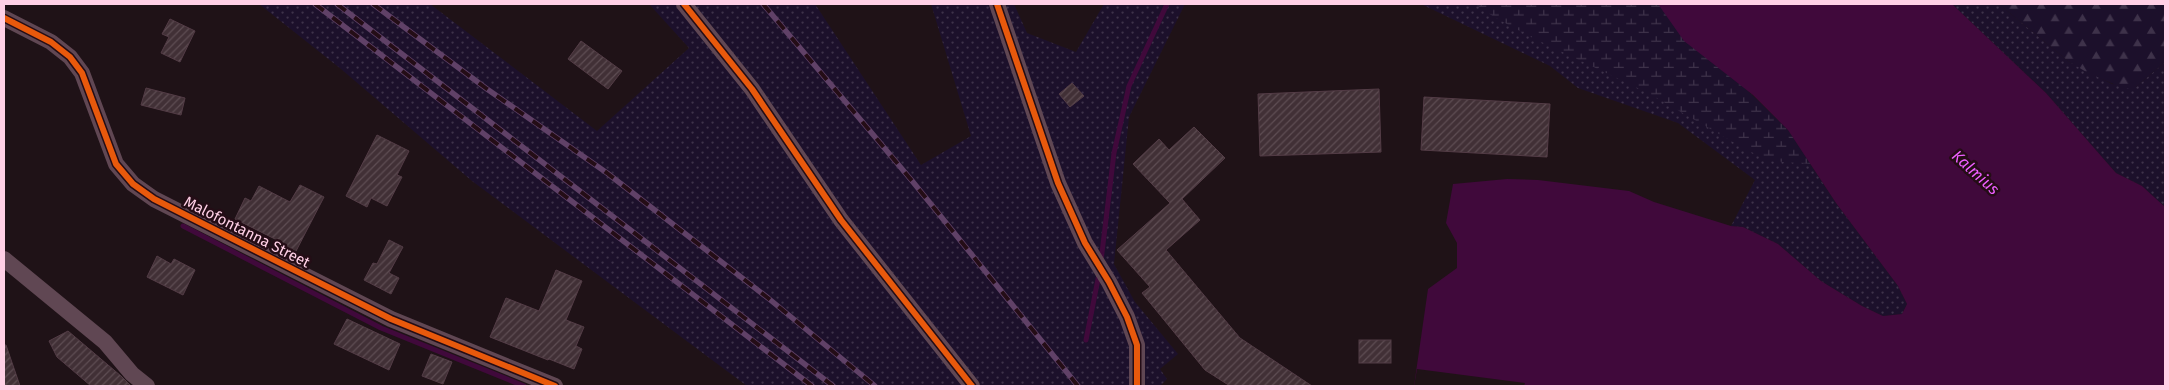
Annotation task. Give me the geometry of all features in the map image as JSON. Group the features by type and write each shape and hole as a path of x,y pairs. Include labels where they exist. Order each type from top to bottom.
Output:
{"street":[{"path":"684,4 752,89 841,220 972,386"},
{"path":"997,4 1058,183 1085,243 1109,282 1127,317 1138,345 1137,386"},
{"name":"Malofontanna Street","path":"4,18 51,42 70,57 82,73 116,164 133,184 154,199 391,319 555,386"},
{"path":"4,259 105,342 132,374 146,386"}],"green space":[{"path":"259,4 430,4 597,131 689,48 649,4 815,4 921,165 971,136 931,4 1014,4 1027,33 1076,52 1104,4 1185,4 1129,117 1114,264 1135,302 1178,354 1160,369 1167,379 1160,386 747,386 472,181 341,69"},
{"path":"1421,4 1658,4 1788,130 1836,203 1898,286 1907,304 1902,314 1883,316 1862,306 1821,281 1778,244 1743,227 1731,226 1755,180 1678,123 1578,88 1550,66"},
{"path":"1475,4 1658,4 1788,130 1811,164 1770,161 1745,149 1648,93 1531,37 1494,17"},
{"path":"1952,4 1999,4 2068,61 2112,84 2136,87 2165,62 2165,207 2142,186 2116,173 2046,93"},
{"path":"1999,4 2165,4 2165,62 2136,87 2125,89 2088,73 2068,61"}],"water":[{"name":"Kalmius","path":"1658,4 1952,4 2046,93 2116,173 2142,186 2165,207 2165,386 1414,386 1428,289 1457,268 1457,243 1446,223 1453,184 1507,179 1538,180 1629,191 1654,202 1731,226 1743,227 1778,244 1821,281 1862,306 1883,316 1902,314 1907,304 1898,286 1836,203 1788,130 1753,95 1684,41"}],"pier":[{"path":"1417,369 1525,383 1524,386 1414,386"}],"building":[{"path":"170,19 195,31 180,62 161,53 169,37 162,34"},
{"path":"581,41 622,71 608,89 568,59"},
{"path":"1072,83 1084,96 1070,107 1059,94"},
{"path":"146,88 185,98 181,115 141,105"},
{"path":"1379,89 1381,152 1260,156 1258,94"},
{"path":"1424,97 1550,104 1547,157 1421,150"},
{"path":"1194,127 1225,158 1182,199 1200,220 1166,250 1240,338 1312,386 1230,386 1205,370 1142,293 1150,287 1117,250 1170,203 1133,164 1159,139 1169,150"},
{"path":"377,135 409,151 397,175 402,177 387,206 371,198 367,207 346,196"},
{"path":"300,185 324,197 295,253 280,245 281,242 235,219 245,198 251,201 259,186 290,202"},
{"path":"389,240 403,247 389,273 399,278 391,294 364,280 373,263 377,264"},
{"path":"157,256 171,264 174,259 195,270 183,295 147,277"},
{"path":"556,270 582,281 566,320 584,327 576,346 582,349 574,369 490,337 506,298 539,311"},
{"path":"347,319 400,344 389,370 334,344"},
{"path":"68,331 131,386 91,386 57,357 49,341"},
{"path":"1359,340 1391,340 1391,363 1359,363"},
{"path":"4,345 6,345 20,386 4,386"},
{"path":"431,354 452,362 443,384 422,376"}],"waterway":[{"path":"1101,261 1114,153 1129,86 1167,4"},
{"path":"183,226 381,328 524,386"},
{"path":"1086,340 1099,274"}],"railway":[{"path":"315,4 812,386"},
{"path":"337,4 833,386"},
{"path":"373,4 487,89 607,173 768,298 875,386"},
{"path":"763,4 913,182 1078,386"}],"cycle path":[{"path":"684,4 752,89 841,220 972,386"},
{"path":"997,4 1058,183 1085,243 1109,282 1127,317 1137,345 1137,386"},
{"path":"4,18 51,42 70,57 82,73 116,164 133,184 154,199 391,319 555,386"}]}
